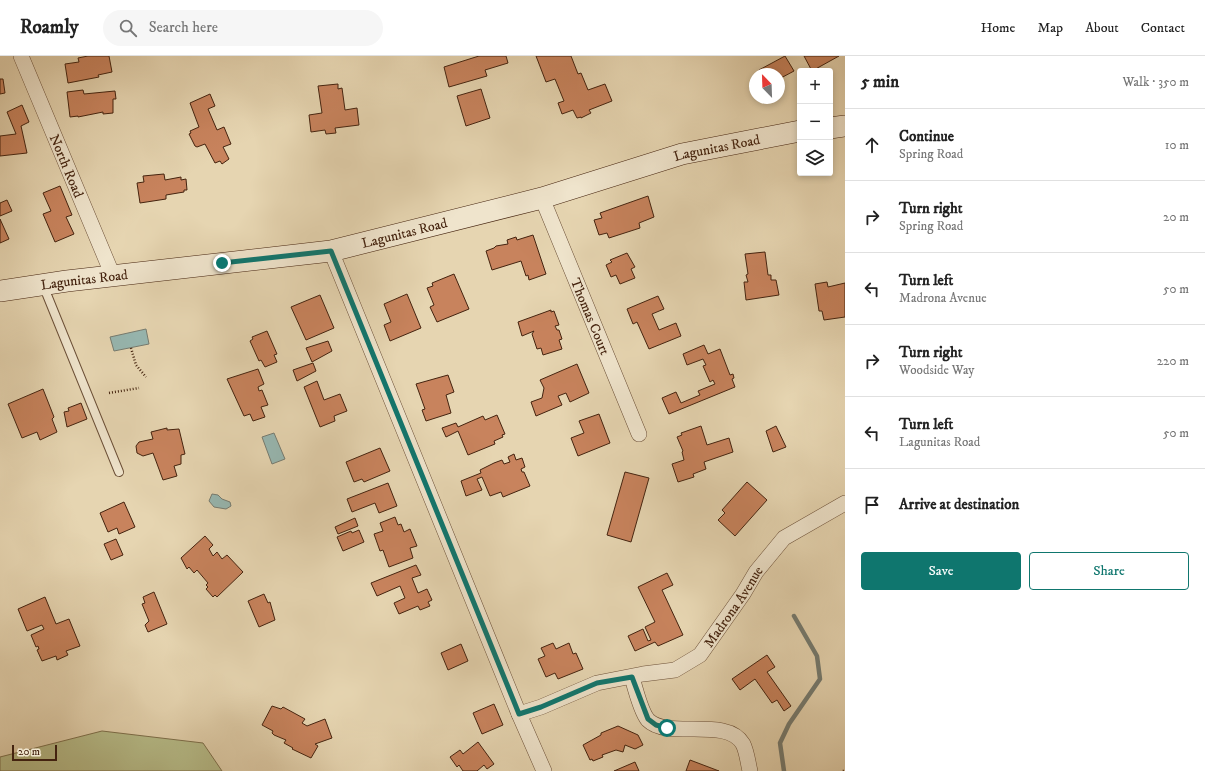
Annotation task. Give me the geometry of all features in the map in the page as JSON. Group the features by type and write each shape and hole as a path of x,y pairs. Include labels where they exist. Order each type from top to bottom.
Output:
{"street":[{"name":"North Road","path":"21,56 113,276"},
{"path":"833,128 845,126"},
{"name":"Lagunitas Road","path":"0,292 43,284 331,251 542,198 682,154 797,132"},
{"name":"Thomas Court","path":"542,198 638,434"},
{"path":"331,251 519,714 544,771"},
{"name":"Madrona Avenue","path":"519,714 541,707 597,683 643,674 675,670 700,655 744,594 756,572 784,538 845,503"},
{"path":"632,677 648,719 656,725 667,728 709,729 727,732 738,738 743,744 750,771"}],"lane":[{"path":"43,284 119,472"}],"path":[{"path":"131,348 136,365 146,377"},
{"path":"109,393 139,388"}],"green space":[{"path":"102,731 203,743 222,771 0,771 0,757"}],"water":[{"path":"146,329 149,344 114,351 110,337"},
{"path":"274,433 285,459 272,464 262,437"},
{"path":"212,494 218,495 222,499 230,502 231,506 226,509 214,507 209,501"}],"building":[{"path":"88,56 109,56 112,72 98,75 99,77 68,83 65,64 79,62 78,58"},
{"path":"479,56 506,56 508,63 485,70 487,76 449,87 444,67"},
{"path":"536,56 571,56 578,74 581,73 588,90 605,84 612,101 589,110 591,113 581,118 577,118 573,110 562,114 558,103 564,101 555,79 546,82"},
{"path":"785,56 794,71 785,76 785,68 763,68"},
{"path":"804,56 839,56 817,68 810,68"},
{"path":"0,79 3,79 5,93 0,94"},
{"path":"338,84 338,89 342,88 345,110 357,108 359,125 335,128 336,133 326,134 325,130 311,132 309,115 322,113 318,86"},
{"path":"481,89 490,118 466,126 457,96"},
{"path":"83,90 84,94 115,91 116,99 113,99 113,113 103,114 103,112 70,117 67,92"},
{"path":"210,94 215,106 208,109 217,130 224,127 231,144 223,147 229,159 222,164 220,161 215,163 205,144 197,147 195,146 189,134 191,133 190,131 199,127 190,103"},
{"path":"22,105 29,122 21,126 27,153 0,156 0,136 16,134 7,112"},
{"path":"164,174 165,180 181,177 181,180 186,179 187,190 184,190 184,192 166,195 166,199 140,203 137,183 144,182 143,176"},
{"path":"60,186 72,215 66,217 74,234 55,242 43,214 51,211 43,193"},
{"path":"648,196 654,217 639,223 640,228 609,238 607,233 599,235 594,220 602,218 600,213"},
{"path":"7,200 12,211 0,216 0,203"},
{"path":"0,219 9,239 0,243"},
{"path":"533,235 546,274 529,280 528,275 526,276 521,261 492,270 486,251 496,246 508,244 507,240 516,237 517,240"},
{"path":"765,252 768,275 771,275 771,280 776,280 779,295 746,300 744,282 748,282 746,275 748,274 745,254"},
{"path":"627,253 635,267 631,269 635,278 620,284 616,275 611,277 606,265 612,262 610,260"},
{"path":"454,274 469,309 437,322 430,307 434,305 427,288 433,286 432,283"},
{"path":"827,282 828,287 845,283 845,317 824,320 822,311 819,311 815,284"},
{"path":"407,294 421,328 390,341 384,325 391,322 384,304"},
{"path":"320,295 334,328 306,340 291,307"},
{"path":"658,296 664,309 652,314 659,330 676,323 681,336 649,349 637,322 633,324 627,309"},
{"path":"551,310 551,312 554,311 559,325 555,326 557,330 559,330 562,339 559,340 562,349 543,355 541,348 537,349 532,334 534,331 522,336 518,322"},
{"path":"267,331 277,354 274,355 277,362 265,367 261,360 259,361 250,341 253,339 252,337"},
{"path":"328,341 332,351 312,362 306,348"},
{"path":"704,345 708,354 720,349 730,375 733,374 734,378 732,379 735,387 669,414 662,398 676,392 681,403 700,395 698,391 715,384 713,380 710,382 703,366 706,365 703,359 687,365 683,354"},
{"path":"313,363 316,371 297,381 293,370"},
{"path":"577,364 589,393 570,402 566,393 558,396 562,405 536,416 531,402 542,398 544,388 540,380"},
{"path":"258,369 264,384 258,387 259,391 262,390 268,405 261,407 265,417 253,421 250,414 244,416 227,379"},
{"path":"448,375 454,392 446,395 451,413 426,421 422,410 425,409 416,384"},
{"path":"317,381 324,400 340,394 347,411 334,416 335,421 320,427 304,387"},
{"path":"43,389 54,417 52,419 57,432 40,440 37,432 22,438 8,404"},
{"path":"81,403 87,419 67,427 64,412 69,411 68,408"},
{"path":"599,414 610,443 578,456 571,438 584,433 579,421"},
{"path":"497,415 505,434 502,435 503,437 494,441 495,444 468,455 458,431 446,437 442,428 456,423 458,427 483,416 485,420"},
{"path":"701,426 707,445 729,438 733,452 704,462 706,469 693,474 694,477 678,482 672,464 684,460 683,451 677,437 682,435 681,433"},
{"path":"776,426 786,447 773,452 766,431"},
{"path":"167,428 167,430 179,429 185,454 181,455 181,464 174,466 177,476 163,480 153,453 143,456 137,453 136,446 139,442 153,439 151,432"},
{"path":"380,448 390,471 364,482 362,479 354,482 346,462"},
{"path":"514,454 516,460 522,458 525,467 521,469 522,472 524,472 530,486 503,497 501,492 490,496 482,477 477,479 482,490 466,496 461,481 481,473 480,470 494,463 502,460 504,464 510,462 508,457"},
{"path":"625,472 649,478 631,542 607,535"},
{"path":"747,482 767,500 735,536 718,520 725,513 722,510"},
{"path":"388,483 397,506 379,513 375,503 352,512 347,499"},
{"path":"124,502 135,527 119,534 117,528 108,532 100,513"},
{"path":"395,517 398,525 401,524 404,532 410,529 417,546 410,548 413,558 389,567 383,550 380,551 374,534 383,531 380,523"},
{"path":"355,518 358,526 338,534 335,527"},
{"path":"359,530 364,542 343,551 337,537 351,531 352,533"},
{"path":"205,536 213,545 209,549 213,556 217,552 222,559 227,555 243,572 217,597 215,595 213,597 206,589 208,587 206,585 208,583 197,570 194,573 189,567 187,569 181,558"},
{"path":"116,539 123,555 111,560 104,544"},
{"path":"416,565 421,575 412,578 418,593 427,589 432,600 428,602 430,606 420,610 418,606 399,614 394,603 405,598 400,586 377,596 371,583"},
{"path":"667,573 673,585 662,590 683,635 658,646 655,642 635,651 628,636 643,629 648,641 651,640 645,627 655,622 638,587"},
{"path":"154,592 167,624 148,632 145,625 149,621 142,604 145,603 143,597"},
{"path":"264,594 268,603 270,602 275,620 259,627 248,601"},
{"path":"45,597 56,624 69,619 80,646 66,651 68,655 57,660 56,656 42,661 37,650 39,649 38,646 36,647 31,635 44,629 42,625 27,631 18,609"},
{"path":"553,643 556,649 569,643 573,654 576,653 583,669 558,679 555,673 546,677 538,659 545,656 541,648"},
{"path":"461,644 468,661 448,670 441,653"},
{"path":"767,655 775,667 767,672 791,706 784,711 777,700 772,703 755,679 740,690 732,679"},
{"path":"494,704 503,725 482,734 473,713"},
{"path":"272,706 281,709 283,707 305,719 302,723 307,726 325,719 332,738 315,744 318,746 311,758 292,749 293,748 284,743 286,740 274,735 272,733 273,731 262,725"},
{"path":"618,726 638,735 643,745 635,749 625,745 623,752 616,750 602,755 603,757 593,761 592,759 590,760 583,745 601,735 601,733"},
{"path":"478,742 494,764 487,769 484,765 477,771 463,771 459,765 457,767 450,757 460,750 463,754"},
{"path":"690,760 719,771 686,771"},
{"path":"635,762 639,771 614,771"}],"waterway":[{"path":"784,771 780,743 789,724 820,679 817,656 794,616"}],"route":[{"path":"222,263 331,251 519,714 541,707 597,683 632,677 648,719 656,725 667,728"}]}
